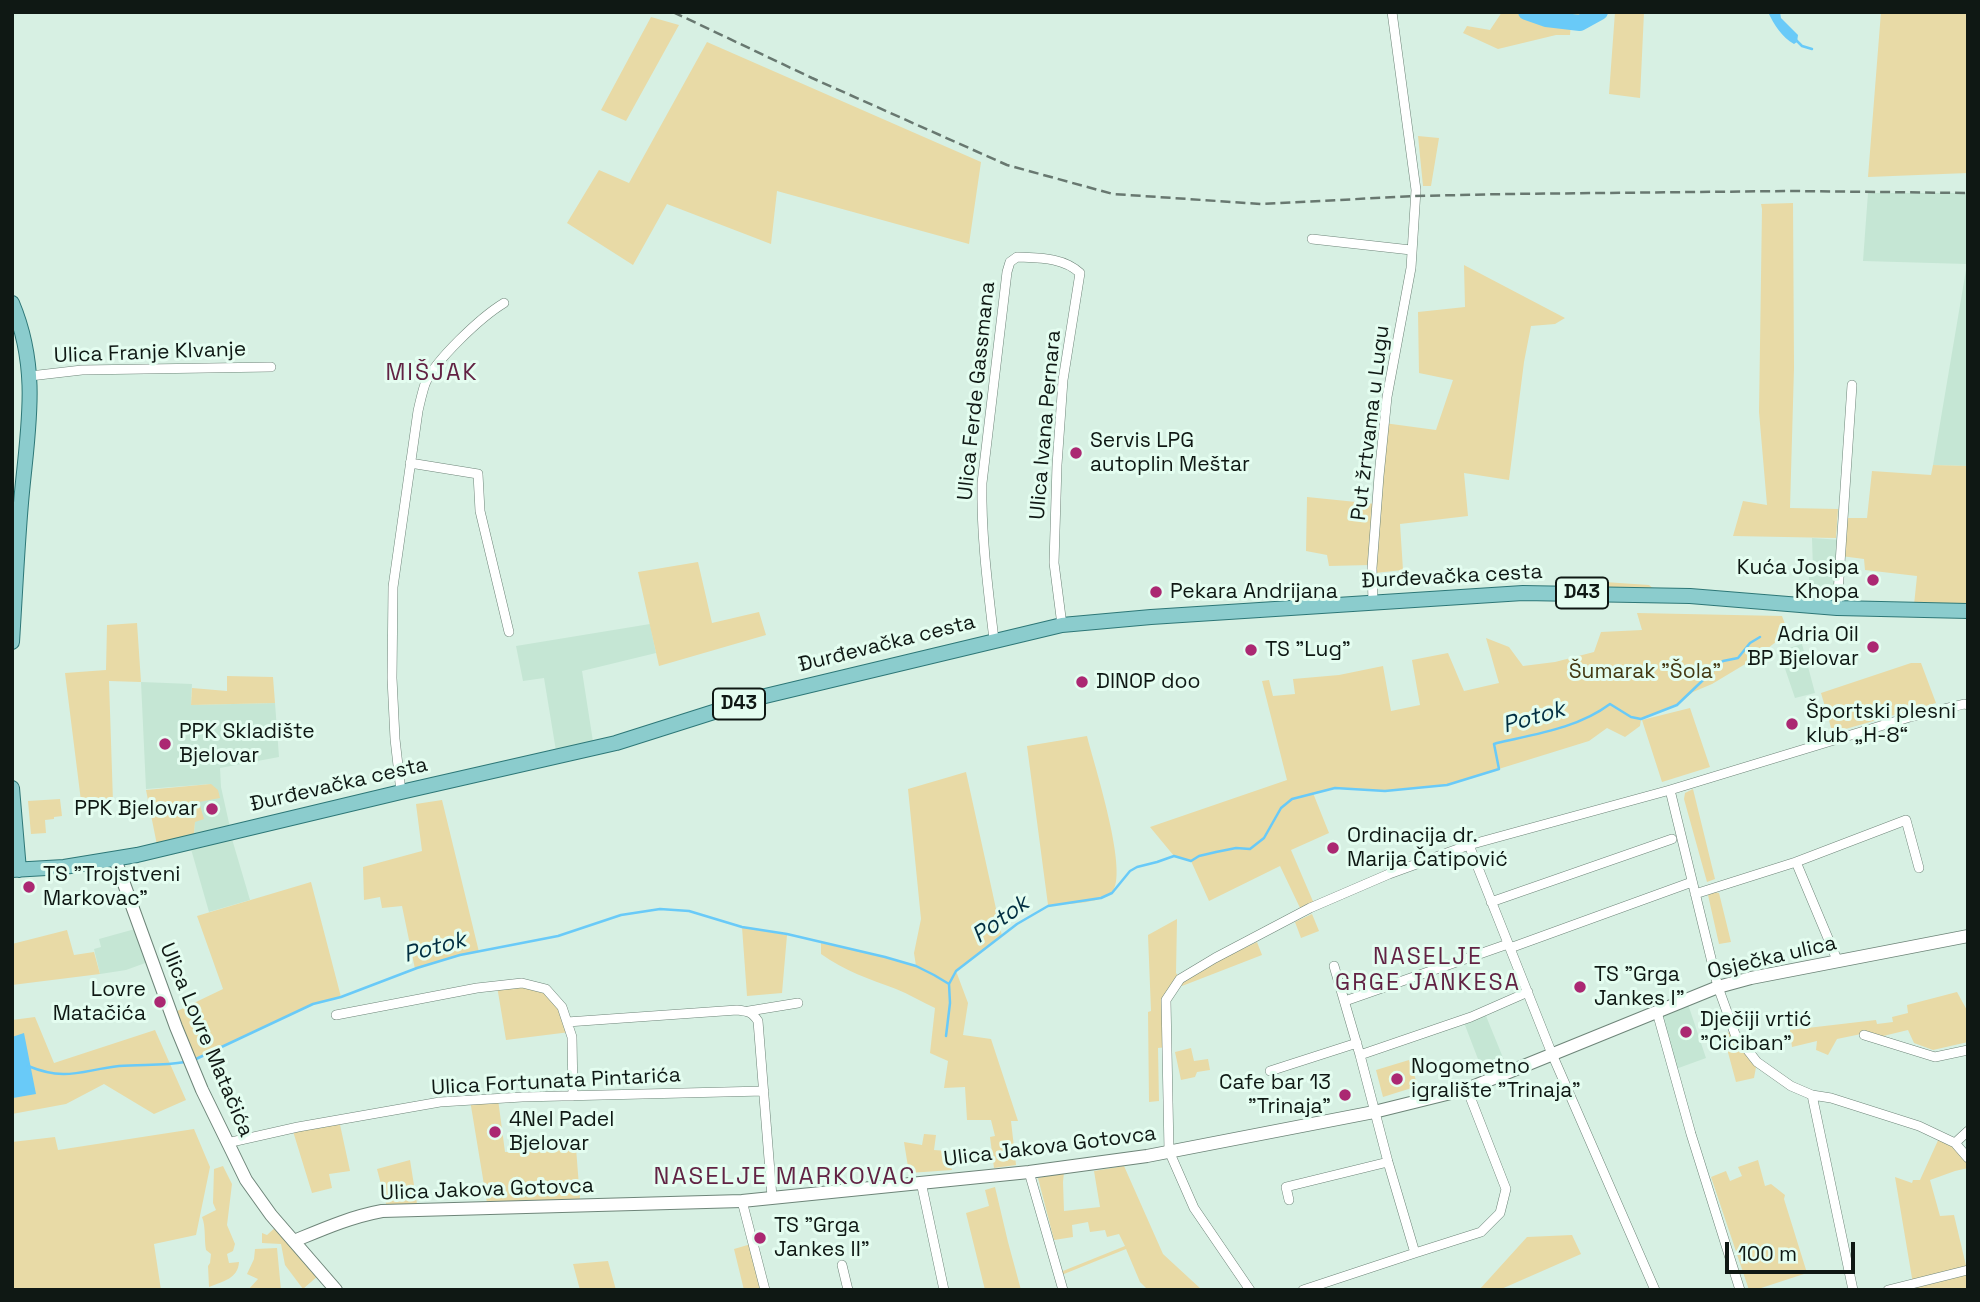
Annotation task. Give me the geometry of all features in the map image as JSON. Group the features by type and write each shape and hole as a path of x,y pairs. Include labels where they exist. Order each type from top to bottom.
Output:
{"main road":[{"path":"12,303 25,342 30,376 31,414 21,504 12,642"},
{"name":"Đurđevačka cesta","path":"16,870 64,867 115,859 616,743 761,697 1062,625 1523,593 1690,596 1837,608"},
{"name":"D43","path":"1837,608 1968,611"},
{"path":"12,789 16,870"}],"street":[{"name":"Put žrtvama u Lugu","path":"1373,602 1372,568 1384,423 1411,268 1416,190 1392,12"},
{"path":"1312,239 1411,250"},
{"name":"Ulica Ivana Pernara","path":"1007,272 1010,262 1017,257 1062,261 1080,272 1063,380 1058,465 1054,563 1062,625"},
{"name":"Ulica Ferde Gassmana","path":"994,640 981,511 1007,272"},
{"path":"401,792 394,714 393,587 418,411 425,383 441,361 493,309 504,303"},
{"name":"Ulica Franje Klvanje","path":"30,376 82,370 271,367"},
{"path":"1837,608 1852,385"},
{"path":"410,463 478,474 480,511 509,632"},
{"path":"1250,1290 1194,1208 1169,1152 1166,1000 1180,979 1310,908 1389,874 1469,845 1670,790 1910,717 1968,705"},
{"path":"1670,790 1718,987 1735,1034 1757,1062 1791,1086 1812,1095 1831,1098 1912,1124 1955,1143 1968,1158"},
{"path":"1695,894 1796,862 1906,820 1919,869"},
{"path":"1492,902 1672,839"},
{"path":"1469,845 1552,1055 1655,1290"},
{"name":"Ulica Lovre Matačića","path":"115,859 180,1036 227,1143 246,1180 271,1215 336,1290"},
{"path":"1796,862 1838,962"},
{"path":"1345,1001 1692,882"},
{"name":"Osječka ulica","path":"1552,1055 1718,987 1751,978 1968,936"},
{"path":"1334,966 1415,1253"},
{"path":"336,1015 477,988 522,983 547,989 562,1007 572,1037 573,1096"},
{"path":"1360,1055 1471,1017 1528,992"},
{"path":"567,1022 697,1012 749,1011 798,1003"},
{"path":"749,1011 758,1021 772,1196"},
{"path":"1657,1012 1691,1134 1740,1290"},
{"path":"1864,1035 1935,1057 1968,1050"},
{"path":"1270,1071 1357,1043"},
{"name":"Ulica Jakova Gotovca","path":"294,1241 333,1224 382,1211 742,1201 1090,1165 1374,1112 1467,1088 1552,1055"},
{"path":"1303,1290 1480,1232 1500,1213 1506,1189 1467,1088"},
{"name":"Ulica Fortunata Pintarića","path":"227,1143 298,1127 440,1102 764,1091"},
{"path":"1812,1095 1853,1290"},
{"path":"1955,1143 1968,1130"},
{"path":"1289,1200 1286,1187 1388,1162"},
{"path":"1029,1172 1063,1290"},
{"path":"921,1182 944,1290"},
{"path":"742,1201 765,1290"},
{"path":"842,1265 848,1290"},
{"path":"1888,1290 1968,1272"}],"shaded area":[{"path":"1868,193 1968,193 1968,466 1933,465 1967,264 1863,261"},
{"path":"1812,538 1842,540 1838,597 1817,595 1817,585 1809,585 1809,571 1813,570"},
{"path":"650,624 656,653 582,671 594,748 557,757 544,678 523,681 516,646"},
{"path":"1802,644 1815,693 1795,698 1779,651"},
{"path":"141,682 192,684 191,705 275,703 279,757 220,768 221,787 231,832 196,841 194,833 199,802 211,784 146,789"},
{"path":"232,839 250,900 209,912 191,849"},
{"path":"135,929 148,962 126,970 100,974 94,949 101,947 99,939"},
{"path":"1688,1004 1706,1058 1673,1070 1658,1016"},
{"path":"1484,1011 1506,1065 1483,1072 1463,1020"}],"green space":[{"path":"1502,12 1610,12 1580,23 1571,22 1570,35 1556,35 1498,49 1463,33 1467,26 1490,30"},
{"path":"1615,12 1644,12 1640,98 1609,94"},
{"path":"1881,12 1968,12 1968,173 1868,177"},
{"path":"651,17 679,25 626,121 601,110"},
{"path":"707,42 981,162 969,244 777,191 771,244 667,204 633,265 567,223 599,170 629,183"},
{"path":"1418,136 1439,138 1431,186 1423,186"},
{"path":"1793,203 1794,368 1790,508 1838,509 1836,538 1733,536 1743,501 1767,505 1759,412 1761,204"},
{"path":"1464,265 1565,318 1555,324 1531,326 1509,480 1464,473 1468,516 1400,524 1403,570 1375,573 1371,565 1329,566 1327,555 1306,551 1307,497 1376,504 1384,423 1436,430 1453,380 1419,373 1418,312 1465,307"},
{"path":"1933,465 1968,466 1968,603 1914,605 1917,576 1865,570 1864,559 1841,556 1844,518 1867,518 1872,471 1931,475"},
{"path":"698,562 712,623 759,612 766,635 659,666 638,572"},
{"path":"1575,580 1649,585 1655,590 1575,585"},
{"name":"Šumarak \"Šola\"","path":"1637,613 1782,616 1788,632 1747,663 1693,692 1677,705 1641,719 1640,726 1625,737 1607,728 1589,741 1447,785 1385,791 1335,788 1313,793 1329,833 1291,850 1315,906 1302,912 1280,866 1209,901 1191,861 1174,856 1150,827 1287,780 1262,681 1269,680 1273,696 1295,694 1293,679 1339,675 1383,666 1391,711 1420,705 1412,660 1448,653 1464,691 1499,683 1486,638 1509,647 1523,666 1555,662 1594,652 1601,632 1642,630"},
{"path":"137,623 141,682 109,681 113,802 81,801 65,673 106,670 107,625"},
{"path":"1911,663 1921,663 1936,703 1832,731 1821,693"},
{"path":"227,676 273,677 275,703 191,705 192,688 227,691"},
{"path":"1690,708 1710,767 1662,782 1642,720"},
{"path":"1087,736 1114,843 1116,883 1106,897 1081,903 1048,905 1027,746"},
{"path":"966,772 1002,936 956,971 968,1003 963,1035 991,1039 1018,1121 1011,1121 1016,1165 994,1168 990,1137 995,1136 991,1120 967,1120 965,1087 944,1088 948,1061 930,1053 935,1008 848,970 821,954 821,943 916,966 914,953 921,919 908,789"},
{"path":"211,784 218,790 220,798 199,802 204,819 195,822 196,841 158,850 146,790"},
{"path":"1693,789 1715,879 1707,882 1684,799 1685,793"},
{"path":"60,799 62,816 45,820 46,833 31,834 28,801"},
{"path":"442,800 479,952 415,969 402,906 382,908 380,897 364,900 363,867 422,851 416,804"},
{"path":"311,882 341,997 313,1004 190,1061 171,1014 223,989 197,916"},
{"path":"1719,893 1731,942 1719,944 1708,895"},
{"path":"1312,914 1319,931 1301,938 1295,922"},
{"path":"1177,919 1176,973 1180,979 1166,1000 1167,1047 1158,1048 1159,1101 1149,1102 1148,1012 1151,1011 1148,935"},
{"path":"742,927 787,935 782,993 747,996"},
{"path":"67,930 74,955 94,952 100,974 12,985 12,944"},
{"path":"1257,942 1262,955 1182,986 1181,982 1199,970"},
{"path":"497,986 546,989 562,1007 570,1032 506,1040"},
{"path":"1957,992 1968,1012 1968,1042 1933,1050 1914,1043 1908,1030 1879,1037 1866,1033 1837,1039 1828,1055 1816,1050 1817,1041 1792,1047 1790,1030 1876,1020 1877,1024 1893,1022 1892,1017 1908,1013 1907,1005"},
{"path":"35,1017 54,1063 155,1030 186,1100 154,1114 104,1084 66,1104 12,1114 12,1020"},
{"path":"1734,1031 1757,1062 1754,1078 1736,1082 1723,1034"},
{"path":"1191,1048 1194,1061 1208,1059 1210,1070 1197,1072 1195,1077 1181,1080 1175,1052"},
{"name":"Nogometno igralište \"Trinaja\"","path":"1409,1060 1418,1086 1383,1097 1376,1070"},
{"path":"498,1099 505,1152 576,1148 580,1199 487,1203 470,1100"},
{"path":"339,1120 350,1171 329,1174 332,1188 312,1193 292,1128"},
{"path":"194,1129 210,1167 196,1235 154,1244 161,1290 12,1290 12,1142 55,1137 58,1150"},
{"path":"924,1134 936,1135 934,1150 948,1151 952,1170 909,1173 904,1142 922,1145"},
{"path":"1940,1136 1968,1158 1968,1168 1930,1180 1940,1216 1954,1215 1968,1274 1968,1290 1914,1290 1895,1177 1912,1183 1913,1180 1920,1180"},
{"path":"410,1160 417,1204 387,1207 377,1169"},
{"path":"1758,1160 1765,1186 1771,1184 1785,1195 1807,1273 1749,1290 1711,1177 1726,1171 1730,1181 1742,1176 1738,1167"},
{"path":"223,1166 232,1184 227,1225 235,1244 233,1251 227,1254 229,1263 239,1262 233,1276 209,1287 208,1266 211,1254 206,1250 202,1217 216,1210 213,1203 214,1169"},
{"path":"1124,1166 1163,1254 1202,1290 1148,1290 1140,1282 1126,1249 1059,1276 1058,1273 1125,1246 1119,1234 1107,1237 1105,1230 1090,1232 1088,1222 1072,1225 1073,1237 1054,1240 1038,1178 1064,1172 1064,1211 1100,1207 1094,1171"},
{"path":"995,1187 1021,1290 985,1290 966,1213 989,1206 985,1190"},
{"path":"277,1226 319,1275 303,1289 285,1265 281,1244 262,1243 262,1233 267,1235"},
{"path":"1572,1235 1581,1254 1499,1290 1479,1290 1527,1237"},
{"path":"751,1244 764,1290 744,1290 734,1249"},
{"path":"277,1248 281,1290 248,1290 258,1279 247,1274 255,1249"},
{"path":"608,1261 616,1290 580,1290 573,1264"}],"water":[{"path":"1768,12 1780,12 1781,18 1798,35 1797,42 1794,44 1782,34"},
{"path":"24,1033 36,1094 13,1098 12,1037"}],"waterway":[{"path":"1526,12 1546,19 1580,23 1600,12"},
{"path":"1795,39 1802,46 1812,49"},
{"name":"Potok","path":"196,1059 313,1004 341,997 417,968 460,955 558,936 621,915 660,909 689,911 742,927 787,934 885,957 916,966 949,984 956,971 1017,924 1048,906 1101,898 1112,893 1130,871 1174,856 1191,861 1216,852 1236,848 1250,849 1264,838 1281,808 1292,799 1335,788 1385,791 1447,785 1499,769 1494,744 1570,725 1610,704 1631,717 1641,719 1677,705 1723,661 1738,658 1750,643 1760,637"},
{"path":"946,1036 949,984"},
{"path":"28,1066 64,1074 119,1066 185,1062"}],"railway":[{"path":"673,12 812,78 1007,165 1113,194 1262,204 1507,194 1790,191 1968,193"}],"place":[{"name":"Servis LPG autoplin Meštar","path":"1076,453"},
{"name":"Kuća Josipa Khopa","path":"1873,580"},
{"name":"Pekara Andrijana","path":"1156,592"},
{"name":"Adria Oil BP Bjelovar","path":"1873,647"},
{"name":"TS \"Lug\"","path":"1251,650"},
{"name":"DINOP doo","path":"1082,682"},
{"name":"Športski plesni klub „H-8“","path":"1792,724"},
{"name":"PPK Skladište Bjelovar","path":"165,744"},
{"name":"PPK Bjelovar","path":"212,809"},
{"name":"Ordinacija dr. Marija Čatipović","path":"1333,848"},
{"name":"TS \"Trojstveni Markovac\"","path":"29,887"},
{"name":"TS \"Grga Jankes I\"","path":"1580,987"},
{"name":"Lovre Matačića","path":"160,1002"},
{"name":"Dječiji vrtić \"Ciciban\"","path":"1686,1032"},
{"name":"Nogometno igralište \"Trinaja\"","path":"1397,1079"},
{"name":"Cafe bar 13 \"Trinaja\"","path":"1345,1095"},
{"name":"4Nel Padel Bjelovar","path":"495,1132"},
{"name":"TS \"Grga Jankes II\"","path":"760,1238"}],"district":[{"name":"MIŠJAK","path":"432,374"},
{"name":"NASELJE GRGE JANKESA","path":"1428,971"},
{"name":"NASELJE MARKOVAC","path":"785,1177"}]}
